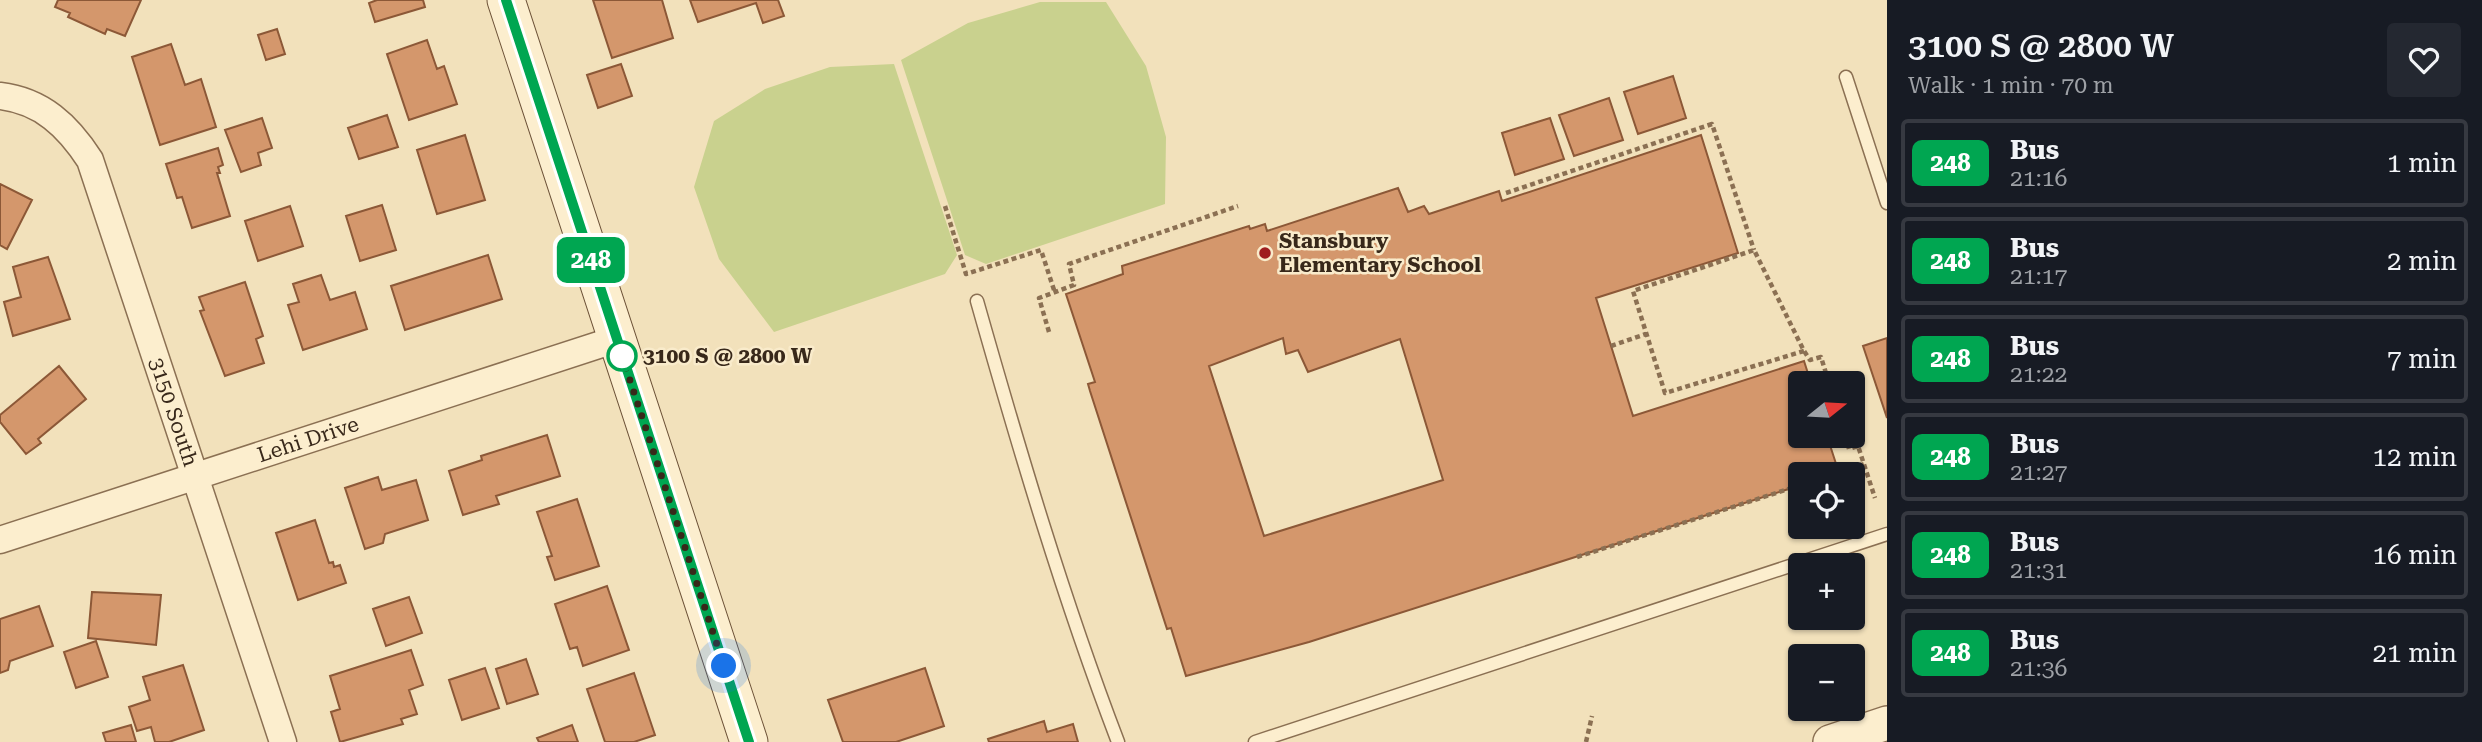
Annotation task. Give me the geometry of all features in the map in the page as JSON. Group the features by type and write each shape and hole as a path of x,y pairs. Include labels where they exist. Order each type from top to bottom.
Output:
{"main road":[{"path":"506,0 748,742"}],"street":[{"name":"3150 South","path":"0,96 32,104 55,117 75,136 90,160 283,742"},
{"name":"Lehi Drive","path":"0,540 617,339"},
{"path":"1830,742 1887,723"}],"lane":[{"path":"1846,78 1887,203"},
{"path":"977,301 1010,421 1096,684 1118,742"},
{"path":"1255,742 1887,534"}],"path":[{"path":"1506,193 1712,124 1754,250 1804,351 1810,360 1821,358 1825,371"},
{"path":"945,206 966,274 1041,250 1055,293"},
{"path":"1049,332 1039,298 1074,285 1069,264 1238,206"},
{"path":"1754,250 1633,291 1665,393 1804,351"},
{"path":"1611,346 1646,334"},
{"path":"1865,467 1875,499"},
{"path":"1577,556 1788,489"},
{"path":"1587,742 1592,716"}],"green space":[{"path":"1040,2 1106,2 1146,66 1166,137 1165,204 986,264 965,255 901,60 968,23"},
{"path":"894,64 957,255 945,274 774,332 719,259 694,187 714,121 765,89 830,67"}],"building":[{"path":"58,0 141,0 125,36 107,29 105,34 68,17 70,13 55,7"},
{"path":"377,0 423,0 425,7 375,22 369,3"},
{"path":"593,0 662,0 673,38 612,58"},
{"path":"690,0 778,0 784,16 763,23 756,3 698,22"},
{"path":"277,29 285,54 266,60 258,35"},
{"path":"427,40 437,69 444,66 457,104 409,120 387,54"},
{"path":"171,44 185,85 201,79 216,127 160,145 132,57"},
{"path":"621,64 632,96 598,108 587,75"},
{"path":"1673,76 1686,118 1638,134 1624,92"},
{"path":"1609,98 1623,140 1574,156 1559,115"},
{"path":"387,115 398,147 359,159 348,128"},
{"path":"262,118 272,148 258,153 261,165 241,172 225,130"},
{"path":"1550,118 1564,159 1515,175 1502,133"},
{"path":"465,135 485,200 437,214 417,150"},
{"path":"1701,135 1738,253 1596,298 1633,416 1804,361 1807,371 1788,371 1788,448 1831,448 1835,462 1788,462 1788,489 1309,642 1186,676 1171,628 1167,629 1090,391 1088,384 1095,382 1066,294 1123,274 1122,266 1249,226 1250,229 1265,224 1267,231 1398,188 1408,212 1424,206 1429,214 1499,191 1502,201","holes":["1283,338 1286,354 1298,350 1308,372 1400,339 1443,480 1264,536 1209,366"]},
{"path":"218,148 223,165 218,167 220,173 217,173 230,216 192,228 182,197 177,198 166,164"},
{"path":"0,184 32,200 7,249 0,245"},
{"path":"382,205 396,250 360,261 346,216"},
{"path":"290,206 303,246 258,261 245,221"},
{"path":"488,255 502,299 405,330 391,286"},
{"path":"48,257 70,319 13,336 4,302 21,297 13,267"},
{"path":"321,275 330,300 355,292 367,329 303,350 288,305 299,302 293,284"},
{"path":"245,282 263,336 256,339 264,363 225,376 200,311 204,310 199,297"},
{"path":"1887,338 1887,418 1863,346"},
{"path":"59,366 86,399 38,439 41,443 26,454 0,422 0,415"},
{"path":"547,435 560,476 496,496 499,504 463,515 449,471 482,460 481,456"},
{"path":"378,477 382,490 416,480 428,520 385,534 383,543 365,549 345,488"},
{"path":"577,499 599,566 555,580 547,557 552,556 537,512"},
{"path":"315,520 329,563 333,562 334,567 340,565 346,583 298,600 276,533"},
{"path":"607,586 629,650 583,666 577,647 570,649 555,604"},
{"path":"92,592 161,595 156,645 88,638"},
{"path":"409,597 422,633 386,646 373,609"},
{"path":"39,606 53,646 10,661 8,670 0,673 0,619"},
{"path":"96,641 108,677 76,688 64,652"},
{"path":"411,650 423,685 409,690 417,714 401,719 403,724 340,742 331,712 340,709 330,676"},
{"path":"526,659 538,694 507,704 496,669"},
{"path":"183,665 204,730 169,742 155,742 151,727 137,731 129,707 150,700 143,677"},
{"path":"485,668 499,708 462,720 449,680"},
{"path":"925,668 944,726 896,742 843,742 828,700"},
{"path":"634,673 655,735 634,742 605,742 587,689"},
{"path":"1044,721 1047,732 1073,724 1078,742 989,742 988,739"},
{"path":"131,725 136,742 106,742 103,733"},
{"path":"572,725 578,742 539,742 537,738"}],"bus line":[{"name":"248","path":"506,0 749,742"}],"place":[{"name":"Stansbury Elementary School","path":"1265,253"},
{"name":"3100 S @ 2800 W","path":"622,356"}],"route":[{"path":"622,356 724,666"}]}
